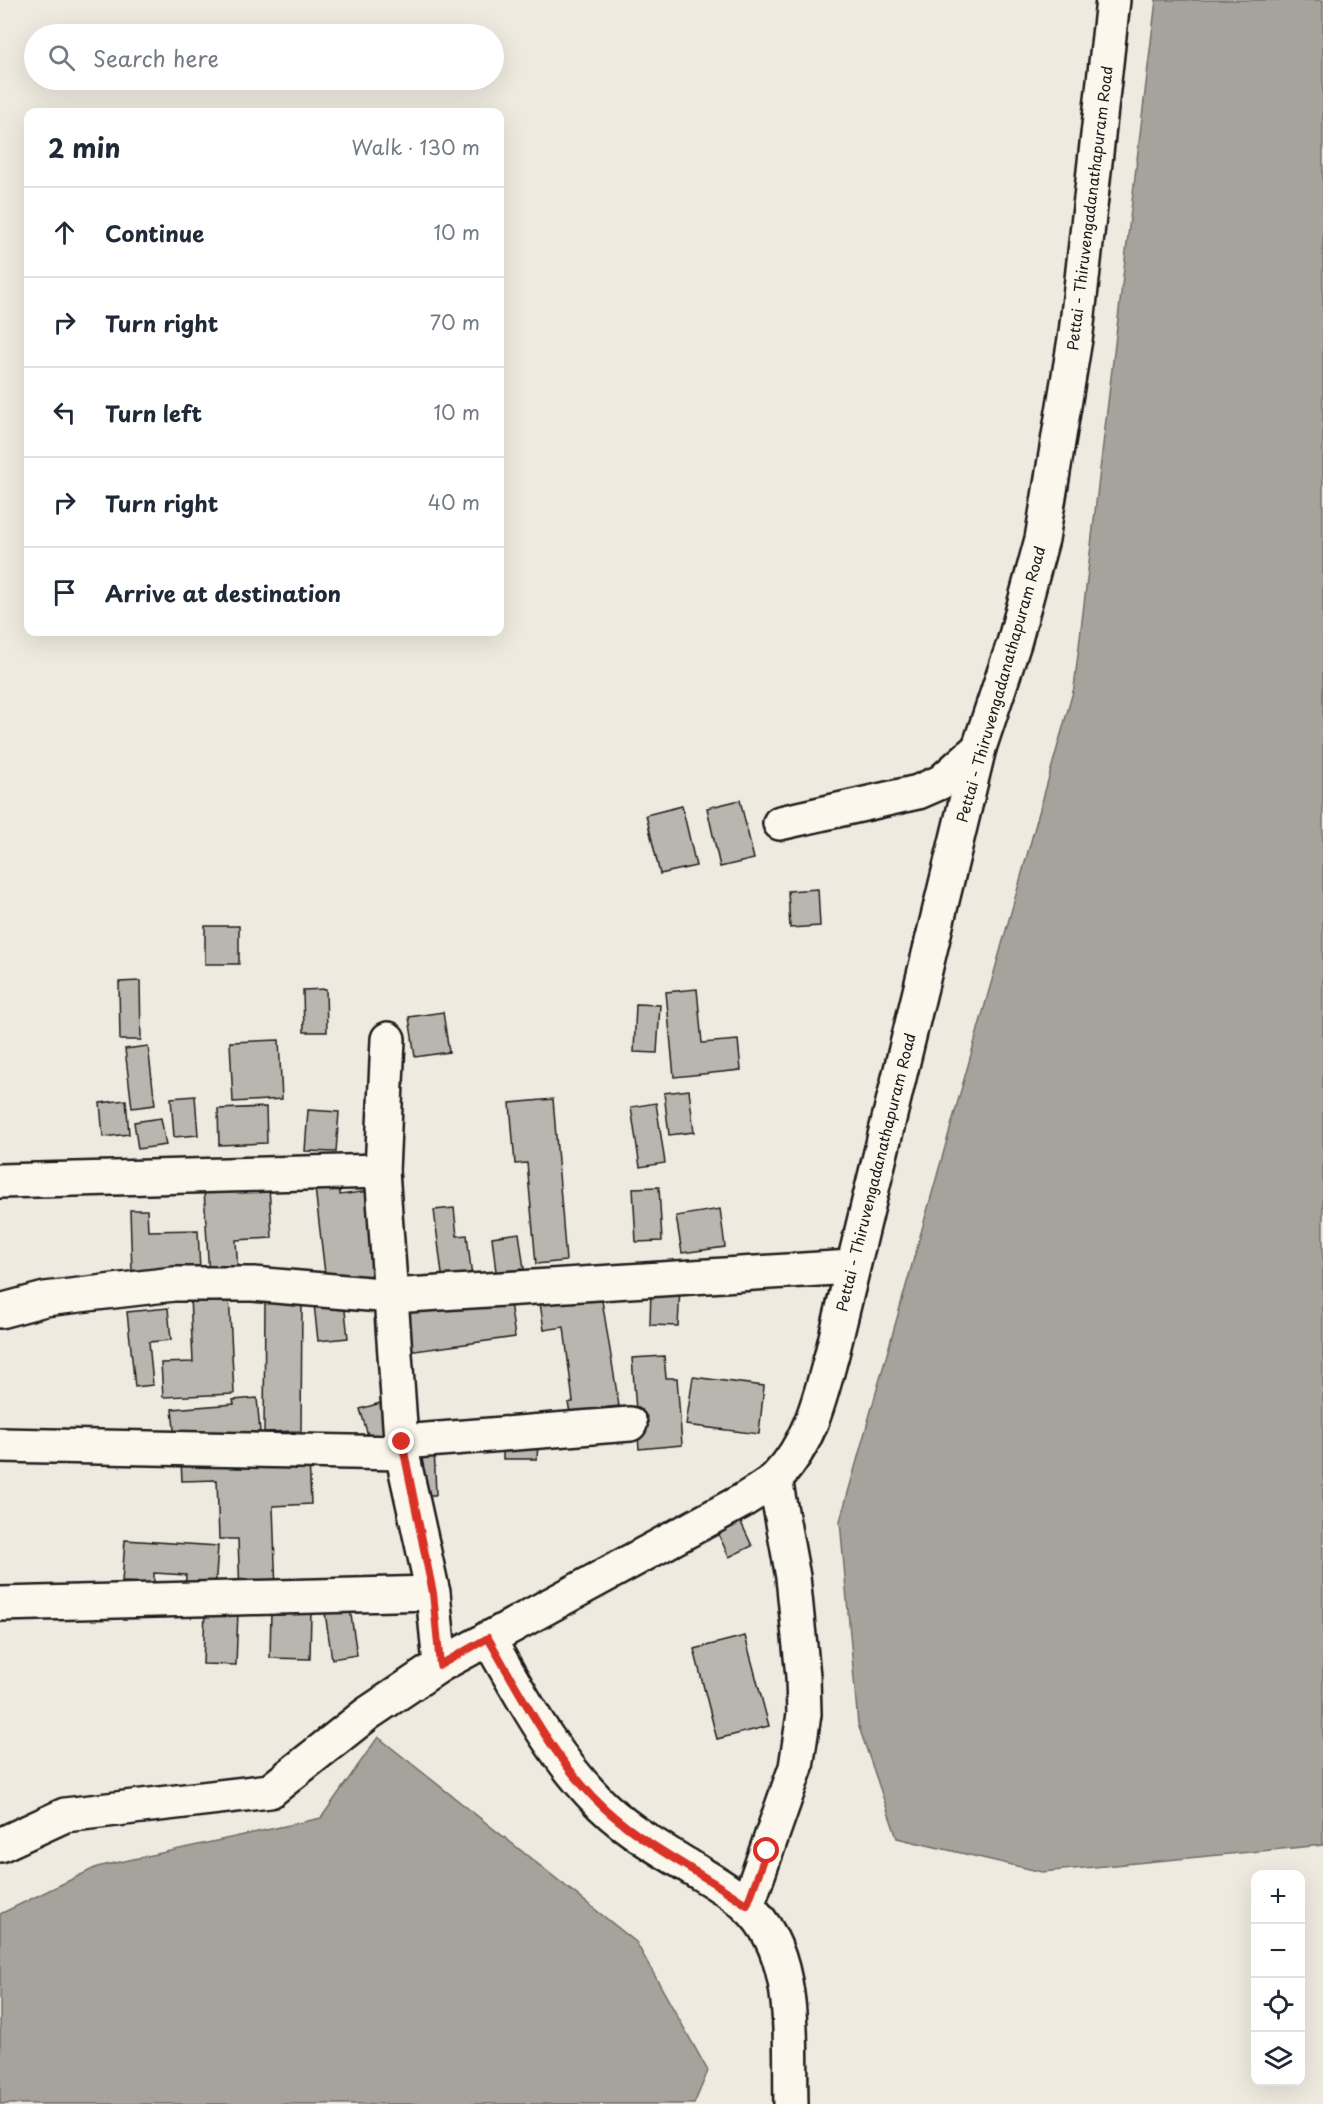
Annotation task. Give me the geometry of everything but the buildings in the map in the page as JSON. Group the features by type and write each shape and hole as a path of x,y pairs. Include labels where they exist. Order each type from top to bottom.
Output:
{"street":[{"name":"Pettai - Thiruvengadanathapuram Road","path":"0,1845 66,1815 270,1791 367,1714 440,1665 742,1501 775,1479 789,1463 806,1436 817,1409 979,748 1014,643 1042,539 1076,333 1113,0"},
{"path":"780,823 918,792 941,782 979,748"},
{"path":"388,1040 382,1171 402,1447 433,1593 440,1665"},
{"path":"0,1181 382,1171"},
{"path":"0,1311 45,1299 174,1284 253,1284 392,1296 851,1267"},
{"path":"0,1445 402,1447 630,1424"},
{"path":"747,1905 796,1767 804,1714 803,1676 793,1577 775,1479"},
{"path":"0,1604 433,1593"},
{"path":"488,1638 551,1744 594,1797 652,1844 747,1905 767,1930 778,1956 785,1987 789,2020 791,2104"}],"shaded area":[{"path":"1156,0 1323,0 1323,1845 1042,1872 897,1838 858,1724 840,1521 1074,688"},
{"path":"378,1737 636,1942 708,2071 694,2104 0,2104 0,1914 97,1867 321,1818"}],"route":[{"path":"402,1442 402,1453 433,1593 440,1665 488,1638 551,1744 594,1797 652,1844 718,1884 747,1905 767,1851"}]}
